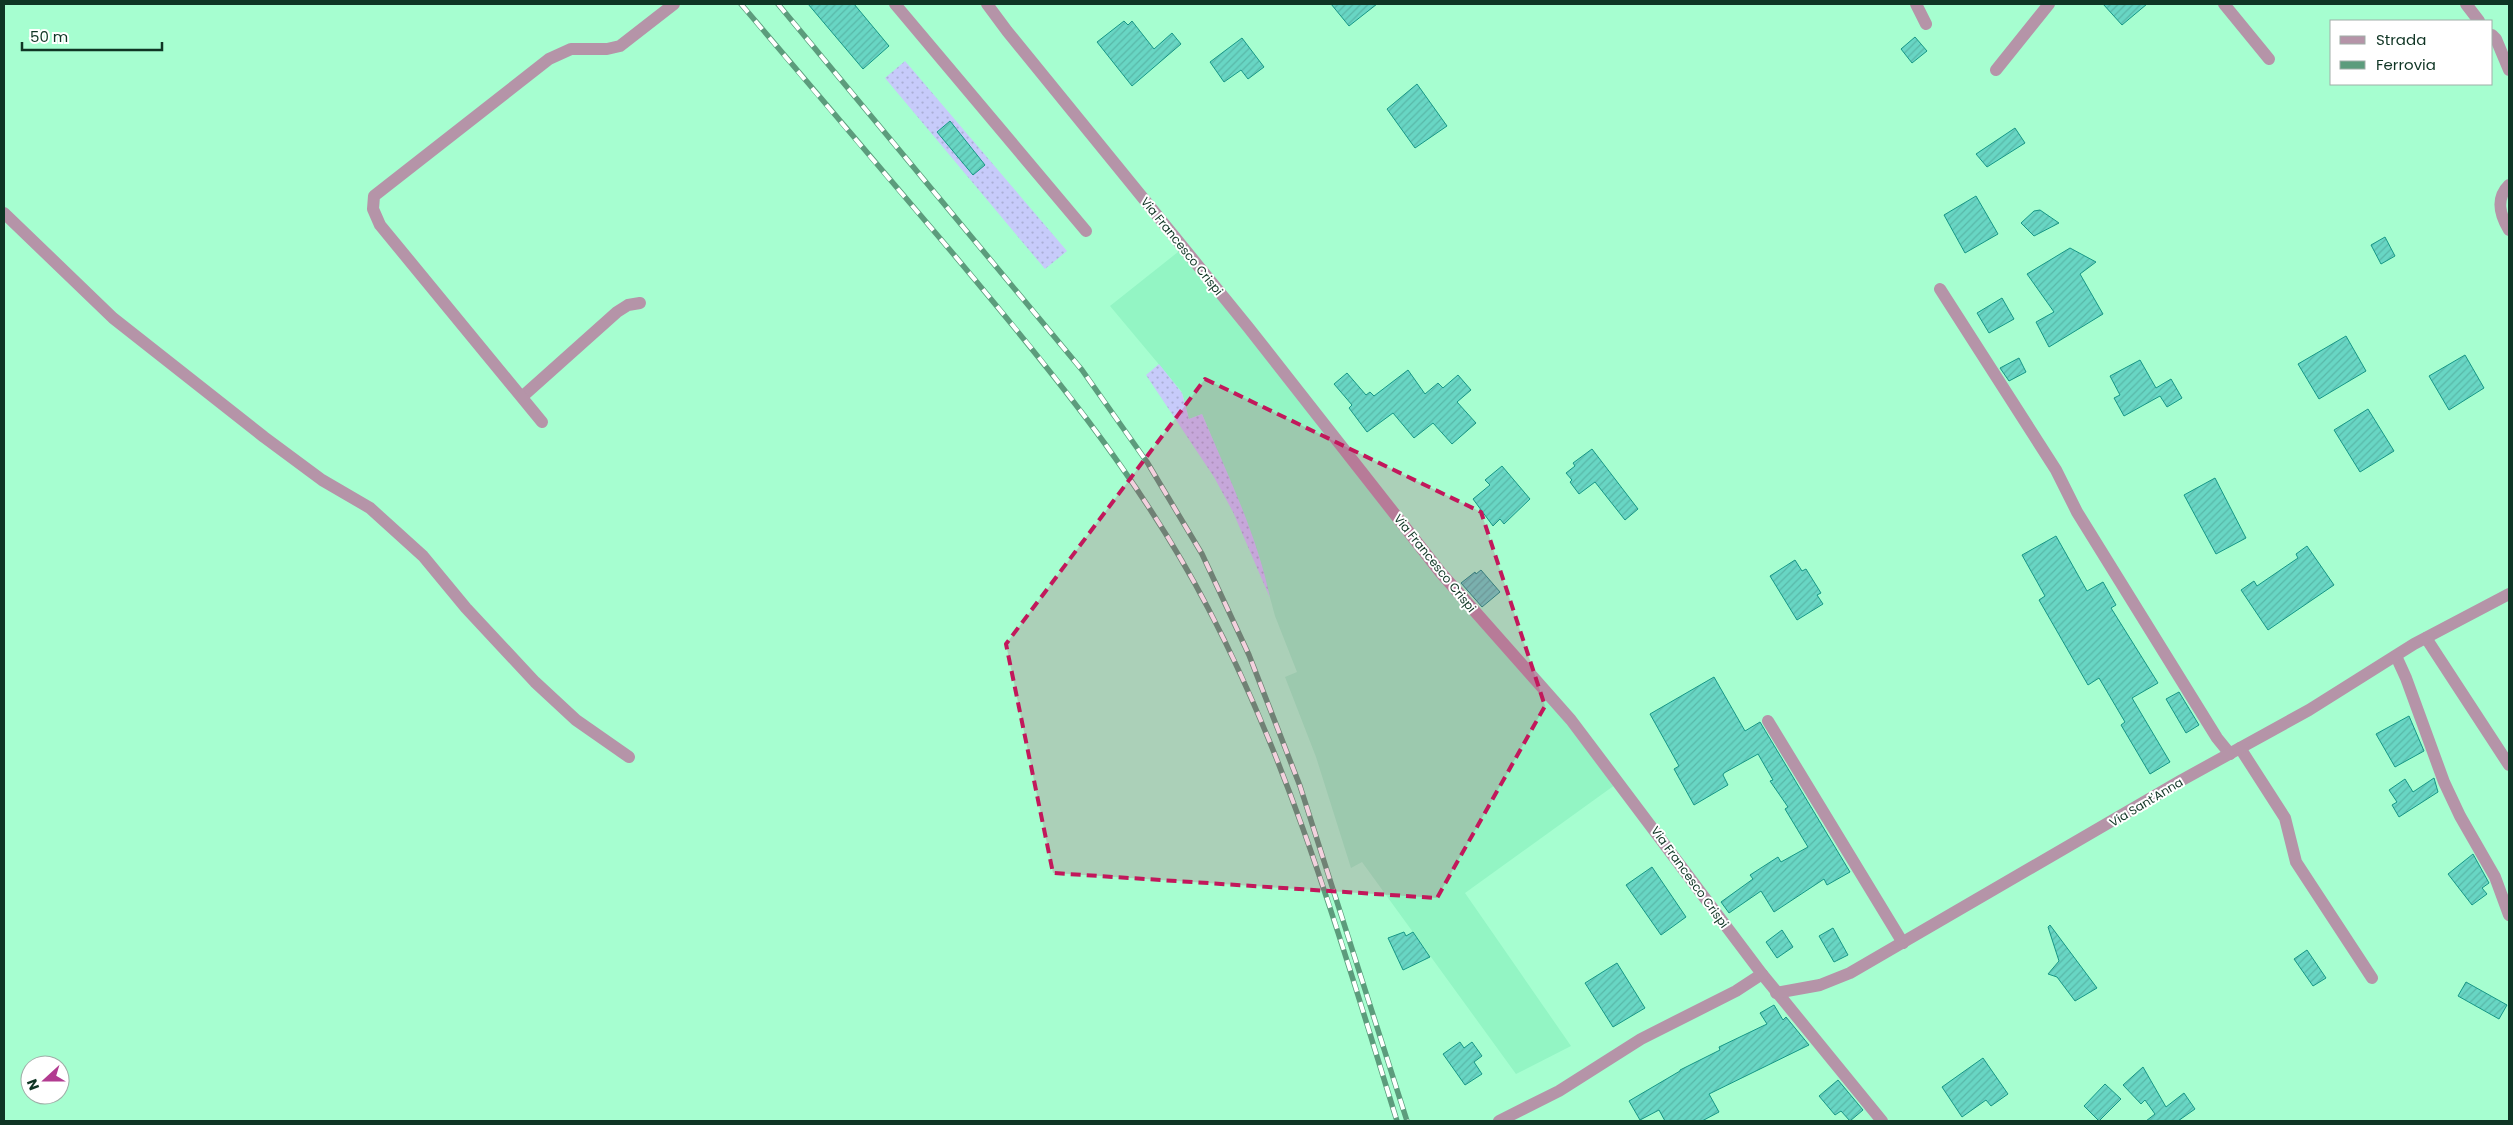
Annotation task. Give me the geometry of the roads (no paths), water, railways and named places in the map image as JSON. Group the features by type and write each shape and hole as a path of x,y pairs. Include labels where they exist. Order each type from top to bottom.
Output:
{"street":[{"path":"542,422 523,396 380,225 373,209 374,196 549,59 571,49 607,49 620,46 674,4"},
{"path":"894,4 1086,231"},
{"name":"Via Francesco Crispi","path":"987,4 1248,327 1441,573 1571,720 1776,993 1882,1121"},
{"path":"1916,4 1926,24"},
{"path":"1996,70 2049,4"},
{"path":"2224,4 2269,59"},
{"path":"2466,4 2478,20"},
{"path":"2493,36 2509,70"},
{"path":"2509,185 2500,201 2501,217 2509,230"},
{"path":"4,213 113,318 264,437 322,480 370,508 423,556 466,608 535,682 576,720 629,757"},
{"path":"1940,289 2056,470 2077,512 2217,738 2235,751 2285,818 2296,862 2372,978"},
{"path":"523,396 617,312 628,305 640,303"},
{"name":"Via Sant'Anna","path":"1776,993 1820,985 1850,973 2309,710 2426,638 2509,594"},
{"path":"2426,638 2509,765"},
{"path":"2396,656 2406,678 2444,782 2460,816 2496,877 2509,916"},
{"path":"1768,720 1903,943"},
{"path":"1499,1121 1559,1091 1641,1039 1736,991 1762,974"}],"railway":[{"path":"741,4 1021,335 1122,467 1181,560 1208,608 1238,669 1266,732 1291,796 1336,925 1397,1121"},
{"path":"778,4 1082,370 1147,462 1202,554 1249,655 1300,786 1407,1121"}]}
